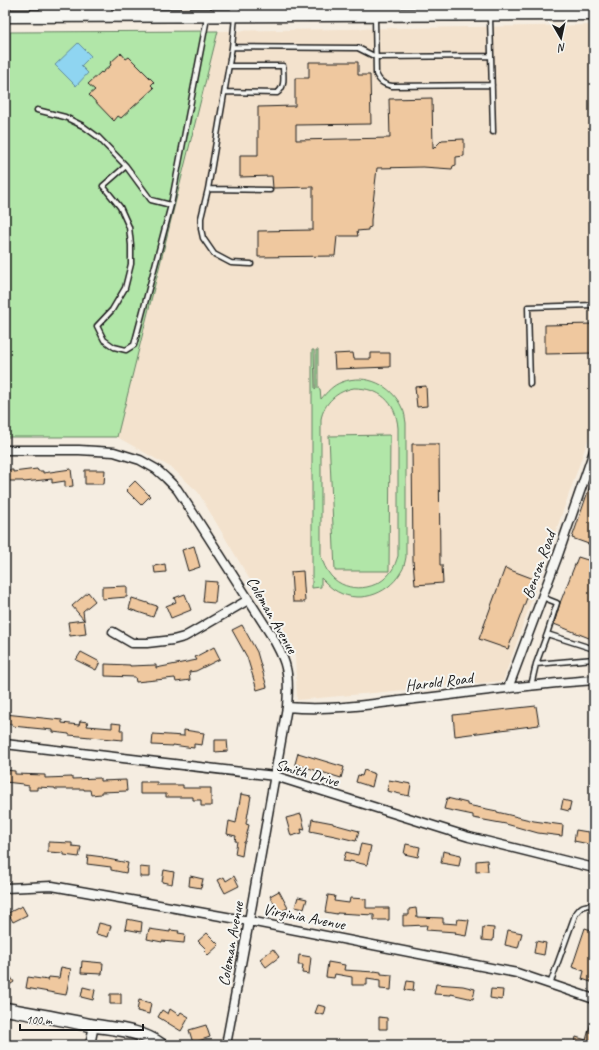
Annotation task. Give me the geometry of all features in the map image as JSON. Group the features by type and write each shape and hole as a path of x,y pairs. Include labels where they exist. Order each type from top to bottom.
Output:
{"main road":[{"path":"5,16 107,10 207,15 235,10 375,15 464,10 490,14 594,14"},
{"path":"5,1009 138,1034 161,1045"}],"street":[{"name":"Coleman Avenue","path":"5,450 79,450 114,452 156,469 177,489 273,638 284,660 287,677 287,706 250,921 226,1045"},
{"name":"Benson Road","path":"508,688 558,555 594,451"},
{"path":"113,632 132,643 173,640 184,637 248,600"},
{"name":"Harold Road","path":"287,706 311,708 344,707 508,688 594,680"},
{"name":"Smith Drive","path":"5,744 275,776 470,837 594,868"},
{"name":"Virginia Avenue","path":"5,888 52,886 250,921 517,973 594,999"},
{"path":"90,1045 94,1025"}],"lane":[{"path":"235,10 232,47 208,188 201,218 201,229 203,238 214,254 231,263 250,264"},
{"path":"490,14 493,132"},
{"path":"126,166 103,186 120,207 129,227 132,245 131,264 124,288 112,310 97,326 104,340 114,347 126,350 134,345 172,205 207,15"},
{"path":"375,15 376,74 379,80 384,84 392,86 492,85"},
{"path":"232,47 358,48 376,57 491,56"},
{"path":"225,92 277,93 281,90 283,85 283,66 229,66"},
{"path":"37,110 65,117 98,137 126,166 151,200 172,205"},
{"path":"208,188 270,190"},
{"path":"530,384 528,307 594,305"},
{"path":"531,686 536,664 557,603 542,598"},
{"path":"547,634 594,649"},
{"path":"536,664 594,659"},
{"path":"550,984 575,915 580,908 586,905 594,905"}],"shaded area":[{"path":"594,25 594,423 503,681 297,700 295,656 198,492 172,468 117,437 218,31"}],"green space":[{"path":"218,31 117,437 5,437 5,97 10,97 10,32"},
{"path":"312,350 314,350 315,389 316,350 318,350 318,388 320,389 321,399 328,391 339,383 360,379 369,380 385,387 392,393 404,411 406,423 406,557 403,569 395,580 388,587 370,596 361,597 342,594 333,589 321,578 321,587 312,588","holes":["354,388 371,390 385,398 390,403 397,419 398,556 395,565 386,577 371,586 354,588 345,586 331,576 321,556 321,419 328,403 337,395"]},
{"path":"390,435 389,571 335,571 329,436"}],"water":[{"path":"78,43 91,56 81,66 88,73 76,86 55,65"}],"building":[{"path":"121,53 126,59 129,57 154,82 151,85 154,88 121,118 118,116 114,121 89,95 95,90 88,84 111,65 110,63"},
{"path":"309,62 358,62 358,75 370,75 371,124 296,125 296,140 390,138 389,99 432,98 433,149 442,140 464,139 464,156 456,157 456,165 453,166 452,169 423,167 377,168 371,227 368,228 368,230 357,231 358,236 337,236 335,256 258,257 258,231 313,230 313,187 273,188 272,176 240,177 240,155 258,155 258,107 295,106 295,78 309,78"},
{"path":"594,324 594,353 545,354 545,325"},
{"path":"353,353 354,359 371,359 371,353 390,353 390,367 335,369 334,354"},
{"path":"426,386 427,406 417,407 415,387"},
{"path":"412,444 439,444 440,565 442,565 443,583 415,585 413,560"},
{"path":"37,469 38,471 43,471 43,473 71,469 73,486 65,487 65,481 52,483 52,479 24,482 5,481 5,470 13,470 13,472"},
{"path":"85,470 105,470 104,484 85,484"},
{"path":"594,477 594,546 572,538"},
{"path":"135,481 150,496 141,505 126,490"},
{"path":"194,546 200,567 188,571 182,550"},
{"path":"578,557 594,562 594,640 554,624 560,603"},
{"path":"165,564 166,572 155,573 154,566"},
{"path":"505,568 534,579 508,649 479,639"},
{"path":"303,571 305,602 293,602 291,572"},
{"path":"205,581 217,582 215,603 203,602"},
{"path":"127,586 127,597 102,599 102,587"},
{"path":"88,592 95,601 83,611 86,634 70,636 68,622 84,620 72,606"},
{"path":"185,594 191,610 171,618 166,606 176,602 174,598"},
{"path":"132,598 157,606 153,617 129,609"},
{"path":"242,625 257,652 267,687 257,690 247,657 232,630"},
{"path":"214,647 220,659 196,671 189,672 190,680 176,682 175,678 136,682 135,677 105,676 105,664 130,666 156,665 156,668 197,660 195,657"},
{"path":"81,652 100,662 96,670 76,660"},
{"path":"536,706 539,725 455,736 453,715"},
{"path":"5,714 62,720 62,723 79,725 80,721 88,722 87,726 112,728 112,723 121,724 120,730 123,730 123,740 69,735 53,732 53,730 12,726 12,724 5,724"},
{"path":"184,730 204,733 202,745 194,744 194,748 173,745 152,745 153,734 184,736"},
{"path":"215,740 227,740 228,751 215,752"},
{"path":"298,753 344,767 341,778 295,764"},
{"path":"5,770 15,771 15,774 45,775 45,778 72,777 72,779 100,778 100,781 126,780 127,791 101,792 101,794 91,795 90,790 84,789 55,789 37,787 37,790 29,790 29,786 23,784 5,782"},
{"path":"364,770 375,774 372,787 356,782 358,775 362,776"},
{"path":"389,780 411,784 409,796 387,791"},
{"path":"140,782 157,782 157,785 183,785 183,788 211,788 211,806 201,806 201,800 193,800 193,797 166,797 166,794 140,794"},
{"path":"241,794 251,796 246,824 249,825 242,856 235,854 237,841 235,841 236,836 227,834 229,821 236,823"},
{"path":"447,798 467,803 467,805 534,821 563,825 562,836 538,833 506,824 473,818 473,815 444,809"},
{"path":"563,800 571,802 569,811 561,809"},
{"path":"301,814 305,830 301,829 302,833 291,836 286,818"},
{"path":"312,819 333,823 359,831 356,841 310,831"},
{"path":"576,830 594,833 594,845 574,841"},
{"path":"48,842 72,843 72,846 81,847 79,857 64,855 64,853 48,852"},
{"path":"361,844 371,846 367,865 343,861 346,852 358,855"},
{"path":"406,844 420,847 418,857 404,854"},
{"path":"443,851 461,855 459,866 441,863"},
{"path":"88,855 128,863 126,873 111,870 111,867 87,864"},
{"path":"487,860 488,871 476,872 476,861"},
{"path":"140,867 150,868 150,877 140,877"},
{"path":"164,870 174,872 172,884 162,882"},
{"path":"190,876 203,879 201,888 189,886"},
{"path":"234,876 239,886 225,893 218,880 224,877 226,881"},
{"path":"279,891 288,908 279,912 270,896"},
{"path":"328,895 335,896 334,901 349,903 350,898 366,899 366,908 389,908 389,920 374,920 374,915 337,914 325,912"},
{"path":"298,897 307,899 304,909 295,907"},
{"path":"22,906 27,915 13,922 8,913"},
{"path":"416,908 417,917 443,918 443,923 457,924 458,919 469,920 466,936 455,934 456,932 426,930 427,925 403,926 403,915 409,915 409,909"},
{"path":"127,919 142,922 141,932 125,929"},
{"path":"99,923 111,926 108,937 96,934"},
{"path":"483,927 494,928 493,941 482,940"},
{"path":"585,928 594,931 594,983 582,979 584,971 572,967"},
{"path":"149,929 170,932 170,930 179,931 178,933 185,934 184,943 162,942 147,939"},
{"path":"508,930 522,933 518,948 505,945"},
{"path":"207,933 219,945 208,955 204,951 206,949 198,941"},
{"path":"536,941 546,943 544,955 534,953"},
{"path":"273,949 279,957 266,967 260,959"},
{"path":"299,955 311,957 309,974 302,973 303,965 298,965"},
{"path":"82,961 103,963 102,974 81,973"},
{"path":"328,962 345,965 344,970 374,971 381,972 381,974 392,975 391,990 380,989 380,980 367,978 367,985 352,985 352,977 335,974 334,978 326,977"},
{"path":"61,967 71,969 66,995 26,988 28,977 48,980 49,977 59,978"},
{"path":"5,968 14,982 5,988"},
{"path":"407,981 414,982 413,991 405,990"},
{"path":"436,984 463,986 475,989 473,999 451,994 434,994"},
{"path":"83,987 95,990 93,1000 81,997"},
{"path":"491,989 503,990 502,1000 490,998"},
{"path":"110,994 121,994 121,1004 110,1004"},
{"path":"139,1000 151,1003 149,1014 137,1011"},
{"path":"318,1005 326,1007 324,1015 315,1013"},
{"path":"170,1009 179,1015 181,1012 189,1017 181,1031 158,1017 162,1010 168,1014"},
{"path":"379,1017 387,1018 387,1029 379,1029"},
{"path":"592,1019 594,1019 594,1045 574,1045 576,1037 586,1040"},
{"path":"206,1025 210,1037 193,1043 189,1030"}]}
